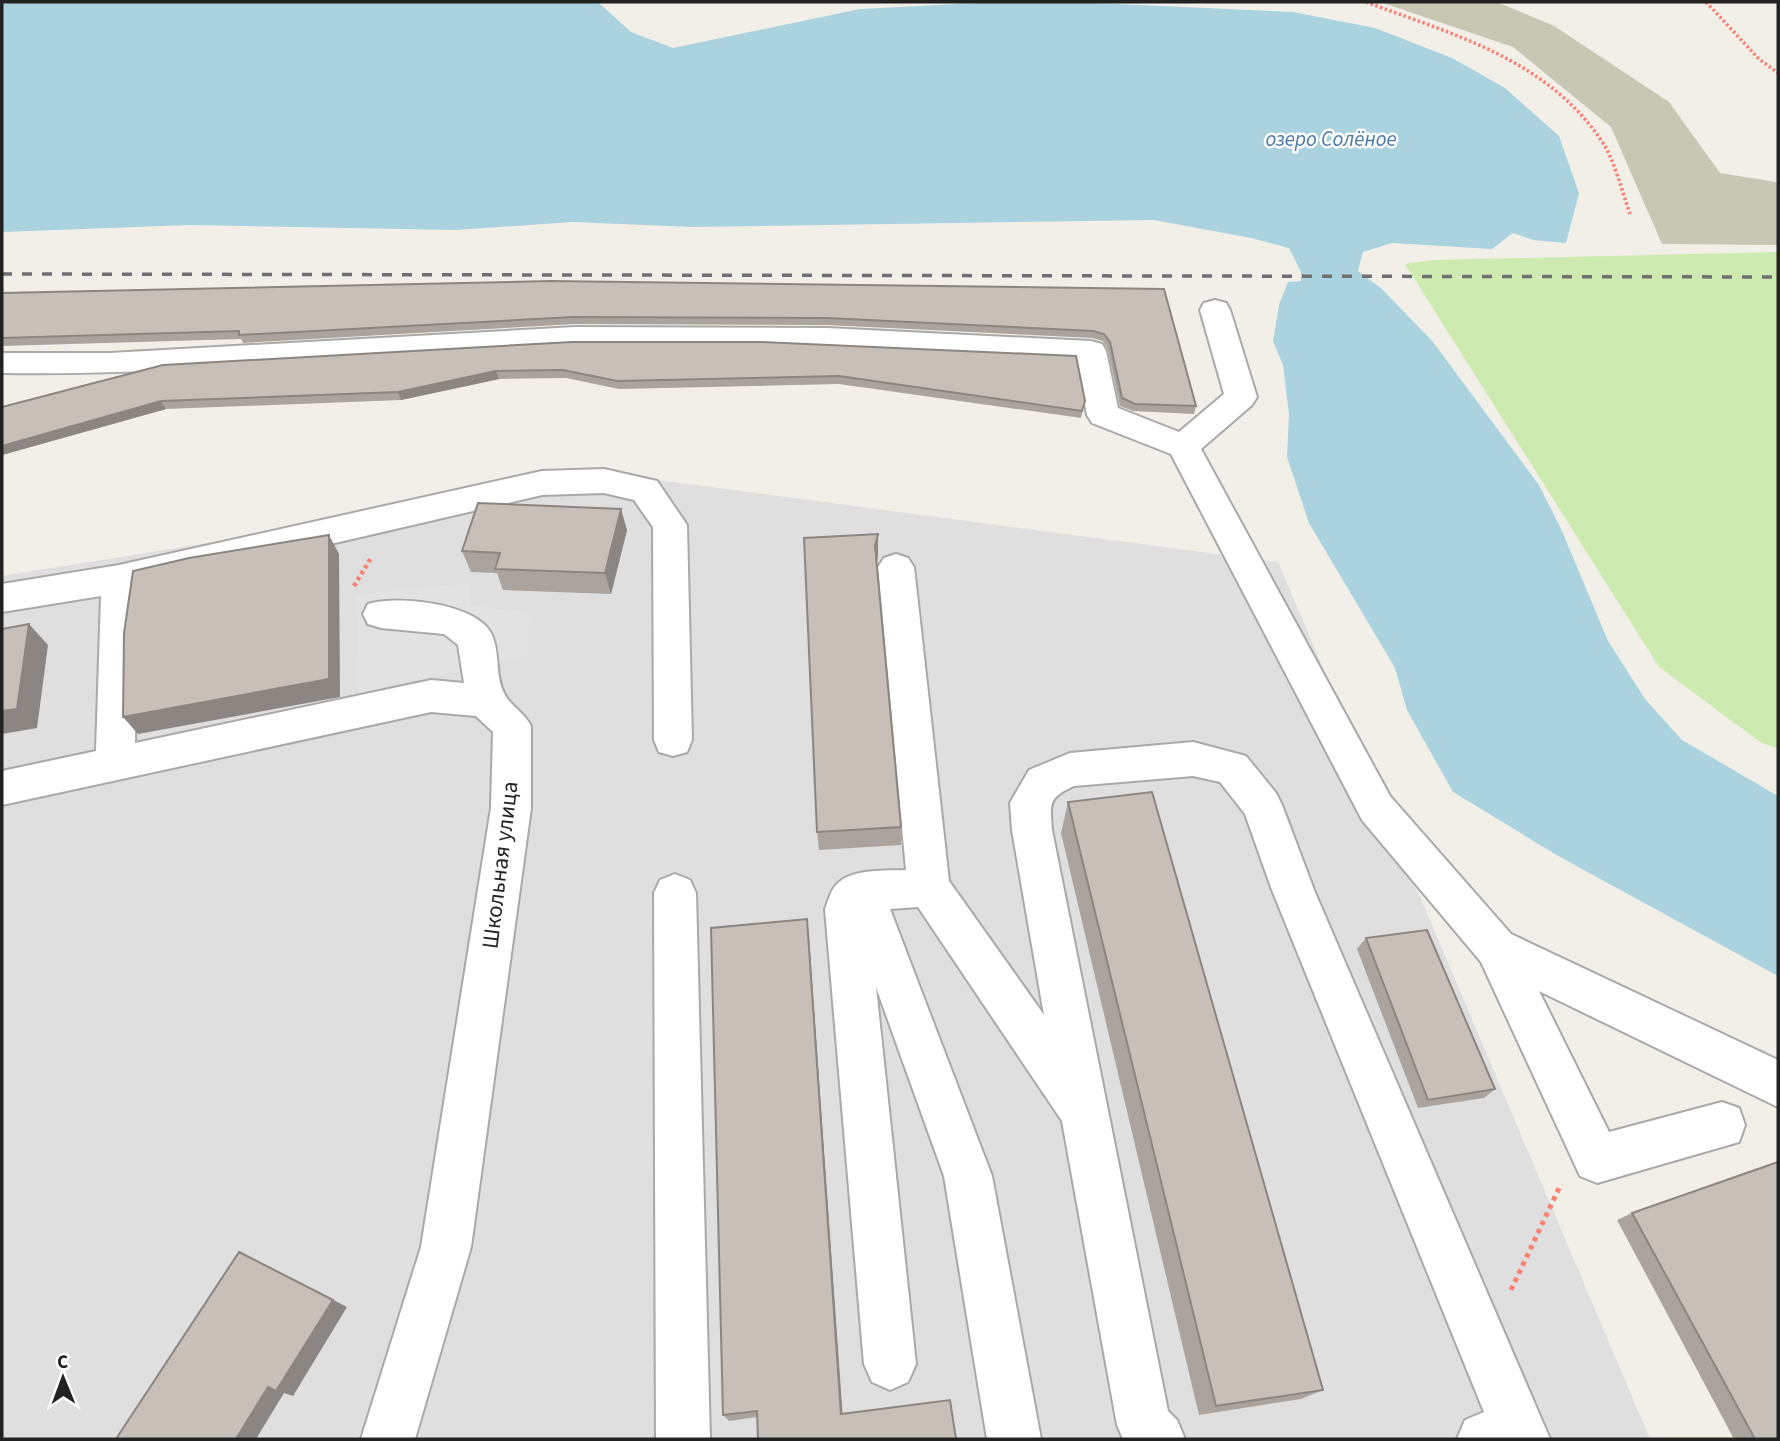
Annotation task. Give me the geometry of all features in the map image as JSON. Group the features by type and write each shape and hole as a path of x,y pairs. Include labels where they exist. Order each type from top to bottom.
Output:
{"street":[{"path":"1183,446 1241,397 1214,310"},
{"path":"2,363 110,363 575,337 827,338 1091,351 1103,415 1183,446 1376,808 1496,948 1597,1159 1722,1125"},
{"path":"2,598 120,579 542,483 604,481 645,490 670,525 673,740"},
{"path":"896,567 929,887 1084,1112"},
{"path":"115,764 120,579"},
{"path":"2,789 431,696 486,701 475,638 453,621 382,614"},
{"name":"Школьная улица","path":"388,1439 446,1247 511,808 512,726 486,701"},
{"path":"1158,1439 1144,1425 1031,830 1030,803 1043,782 1070,770 1193,759 1232,768 1262,805 1298,903 1486,1353 1508,1437"},
{"path":"890,1364 846,909 851,898 862,892 929,887"},
{"path":"862,892 968,1176 1014,1439"},
{"path":"675,893 683,1439"},
{"path":"1496,948 1778,1084"}],"path":[{"path":"1367,2 1493,49 1562,94 1602,141 1630,214"},
{"path":"1706,2 1759,59 1778,73"},
{"path":"1486,1353 1563,1179"}],"shaded area":[{"path":"1380,2 1497,2 1554,26 1669,102 1720,173 1776,182 1778,245 1662,244 1611,127 1513,47"},
{"path":"627,476 1278,562 1650,1439 2,1439 2,576"},
{"path":"468,583 471,605 529,613 528,655 359,693 356,595"}],"green space":[{"path":"1778,252 1778,749 1760,742 1659,667 1405,264 1433,260"}],"water":[{"name":"озеро Солёное","path":"2,2 598,2 631,32 673,48 860,9 977,3 1073,2 1293,12 1375,28 1452,58 1505,88 1559,136 1579,193 1566,243 1533,240 1513,233 1492,249 1392,243 1363,252 1358,271 1382,289 1433,342 1539,485 1562,531 1608,641 1645,699 1682,740 1778,796 1778,976 1560,857 1453,792 1407,710 1395,668 1309,523 1287,457 1289,414 1283,365 1273,341 1279,305 1288,282 1301,281 1301,272 1289,248 1154,220 693,227 572,222 456,230 189,225 2,232"}],"building":[{"path":"550,281 1164,289 1196,406 1135,404 1122,398 1110,342 1104,334 1093,331 827,318 573,317 239,335 239,331 2,338 2,293"},
{"path":"572,342 762,342 1076,356 1085,401 1082,411 839,376 617,381 563,370 496,371 398,392 161,401 2,446 2,407 163,365"},
{"path":"478,503 621,509 605,573 495,569 500,553 462,551"},
{"path":"878,534 875,546 901,827 817,832 804,538"},
{"path":"329,535 329,679 123,717 124,633 133,571 189,558"},
{"path":"29,624 17,709 2,711 2,629"},
{"path":"1152,792 1323,1390 1216,1406 1068,802"},
{"path":"807,919 841,1414 950,1400 956,1439 758,1439 757,1411 723,1415 711,928"},
{"path":"1427,930 1495,1089 1428,1100 1366,938"},
{"path":"1778,1162 1778,1439 1755,1439 1632,1213"},
{"path":"239,1252 333,1300 276,1391 268,1387 236,1439 116,1439"}],"railway":[{"path":"2,274 1778,277"}]}
